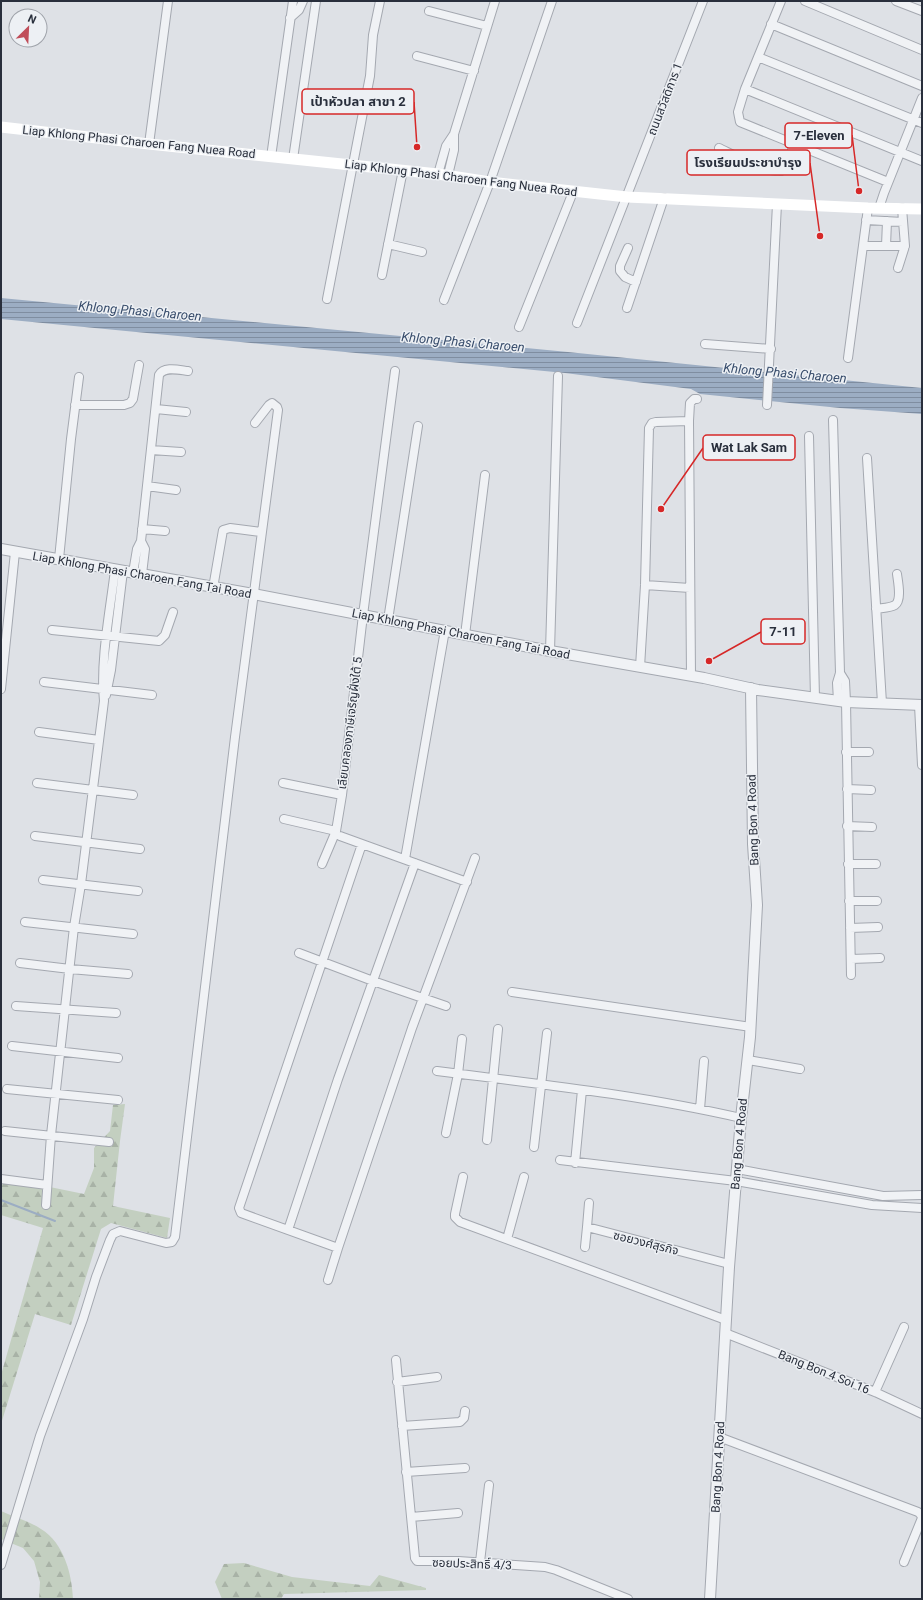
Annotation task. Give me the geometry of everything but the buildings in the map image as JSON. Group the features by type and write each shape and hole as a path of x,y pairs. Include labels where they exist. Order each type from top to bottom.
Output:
{"main road":[{"name":"Liap Khlong Phasi Charoen Fang Nuea Road","path":"1,127 149,144 443,174 490,182 627,197 922,209"}],"street":[{"path":"149,144 168,1"},
{"path":"271,156 293,1"},
{"path":"290,18 299,10 303,1"},
{"path":"293,159 316,1"},
{"path":"327,299 370,76 373,34 380,1"},
{"path":"443,174 454,150 454,134 495,1"},
{"path":"444,300 490,182 552,1"},
{"name":"ถนนสวัสดิการ 1","path":"577,323 703,1"},
{"path":"781,1 745,89 738,112 740,122 888,182"},
{"path":"805,1 922,50"},
{"path":"896,1 922,12"},
{"path":"429,11 487,26"},
{"path":"771,24 922,86"},
{"path":"417,56 474,71"},
{"path":"758,57 922,123"},
{"path":"745,89 922,161"},
{"path":"848,358 866,220 888,182 922,98"},
{"path":"719,148 778,173 786,166 794,144"},
{"path":"382,275 402,170"},
{"path":"519,328 573,192"},
{"path":"627,308 664,198"},
{"path":"767,403 771,349 777,204"},
{"path":"898,268 905,246 902,208"},
{"path":"866,220 903,222"},
{"path":"886,246 887,221"},
{"path":"388,244 422,252"},
{"path":"862,246 905,246"},
{"path":"628,248 620,266 620,271 625,277 636,282"},
{"path":"706,344 771,349"},
{"path":"75,405 124,405 130,403 133,399 139,365"},
{"path":"138,574 137,550 141,541 159,375 165,370 188,371"},
{"name":"เลียบคลองภาษีเจริญฝั่งใต้ 5","path":"283,783 342,795 363,615 395,371"},
{"path":"550,651 558,376"},
{"path":"59,559 79,377"},
{"path":"691,676 689,421 690,403 694,399 697,399"},
{"path":"1,1565 40,1436 83,1319 96,1277 113,1234 120,1231 166,1243 172,1242 175,1237 253,594 278,410 277,407 272,403 269,405 255,423"},
{"path":"156,409 186,412"},
{"path":"833,420 840,673 837,682 842,701 846,752 851,975"},
{"path":"640,667 645,585 650,425 656,422 689,421"},
{"path":"388,620 418,426"},
{"path":"809,436 815,698"},
{"path":"151,450 181,452"},
{"path":"867,458 882,703"},
{"path":"466,635 485,475"},
{"path":"147,486 176,490"},
{"path":"213,588 223,530 230,528 261,532"},
{"path":"142,529 165,531"},
{"name":"Liap Khlong Phasi Charoen Fang Tai Road","path":"1,549 253,594 751,688 842,701 920,705"},
{"path":"1,688 15,552"},
{"path":"46,1205 51,1135 74,927 93,790 119,571"},
{"path":"876,609 893,606 896,604 898,597 897,574"},
{"path":"645,585 690,588"},
{"path":"52,630 159,641 165,634 173,612"},
{"path":"405,859 444,630"},
{"path":"44,682 152,695"},
{"name":"Bang Bon 4 Road","path":"710,1599 729,1264 741,1118 748,1060 757,905 753,844 751,688"},
{"path":"920,705 922,766"},
{"path":"39,732 99,740"},
{"path":"846,752 870,752"},
{"path":"37,783 134,795"},
{"path":"847,789 871,790"},
{"path":"322,864 338,833 342,795"},
{"path":"284,819 338,833 362,844 467,882"},
{"path":"848,826 872,827"},
{"path":"35,836 140,849"},
{"path":"338,1248 241,1213 238,1208 362,844"},
{"path":"328,1280 423,998 475,858"},
{"path":"288,1230 338,1079 415,863"},
{"path":"848,864 876,864"},
{"path":"43,880 138,891"},
{"path":"849,901 877,901"},
{"path":"25,922 133,934"},
{"path":"850,928 878,928"},
{"path":"299,953 373,981 446,1006"},
{"path":"851,959 880,958"},
{"path":"20,963 128,974"},
{"path":"512,992 750,1027"},
{"path":"16,1006 116,1013"},
{"path":"487,1140 498,1029"},
{"path":"534,1147 547,1033"},
{"path":"446,1133 458,1074 462,1039"},
{"path":"12,1046 118,1058"},
{"path":"748,1060 800,1069"},
{"path":"700,1109 704,1061"},
{"path":"437,1071 582,1090 700,1109 741,1118"},
{"path":"7,1089 118,1100"},
{"path":"575,1163 582,1090"},
{"path":"5,1131 109,1142"},
{"path":"560,1160 575,1163 736,1181 872,1205 922,1208"},
{"path":"737,1169 883,1196 922,1195"},
{"path":"463,1177 454,1217 460,1222 726,1320"},
{"path":"507,1239 524,1177"},
{"path":"1,1179 47,1185"},
{"path":"585,1248 589,1203"},
{"name":"ซอยวงศ์สุรกิจ","path":"587,1227 729,1264"},
{"path":"875,1392 904,1327"},
{"name":"Bang Bon 4 Soi 16","path":"726,1333 875,1392 922,1414"},
{"name":"ซอยประสิทธิ์ 4/3","path":"396,1360 406,1472 415,1558 417,1562 480,1562 550,1568 628,1599"},
{"path":"397,1382 437,1377"},
{"path":"402,1426 460,1422 464,1418 465,1411"},
{"path":"719,1437 918,1512 922,1515 922,1518 904,1562"},
{"path":"406,1472 465,1468"},
{"path":"480,1562 489,1485"},
{"path":"411,1517 458,1513"}],"green space":[{"path":"125,1104 113,1206 170,1218 167,1238 111,1223 101,1229 71,1325 35,1314 1,1424 1,1375 43,1228 1,1215 1,1177 84,1194 94,1168 94,1148 110,1131 113,1105"},
{"path":"1,1511 36,1526 56,1542 65,1560 71,1579 73,1599 39,1599 40,1582 34,1561 23,1548 1,1539"},
{"path":"244,1563 292,1577 370,1586 379,1575 426,1588 426,1590 284,1594 281,1599 222,1599 215,1582 224,1564"}],"water":[{"name":"Khlong Phasi Charoen","path":"1,298 568,352 922,388 922,414 840,408 700,394 691,389 565,373 1,319"}],"waterway":[{"path":"1,1200 55,1221"}],"place":[{"name":"เป้าหัวปลา สาขา 2","path":"417,147"},
{"name":"7-Eleven","path":"859,191"},
{"name":"โรงเรียนประชาบำรุง","path":"820,236"},
{"name":"Wat Lak Sam","path":"661,509"},
{"name":"7-11","path":"709,661"}]}
